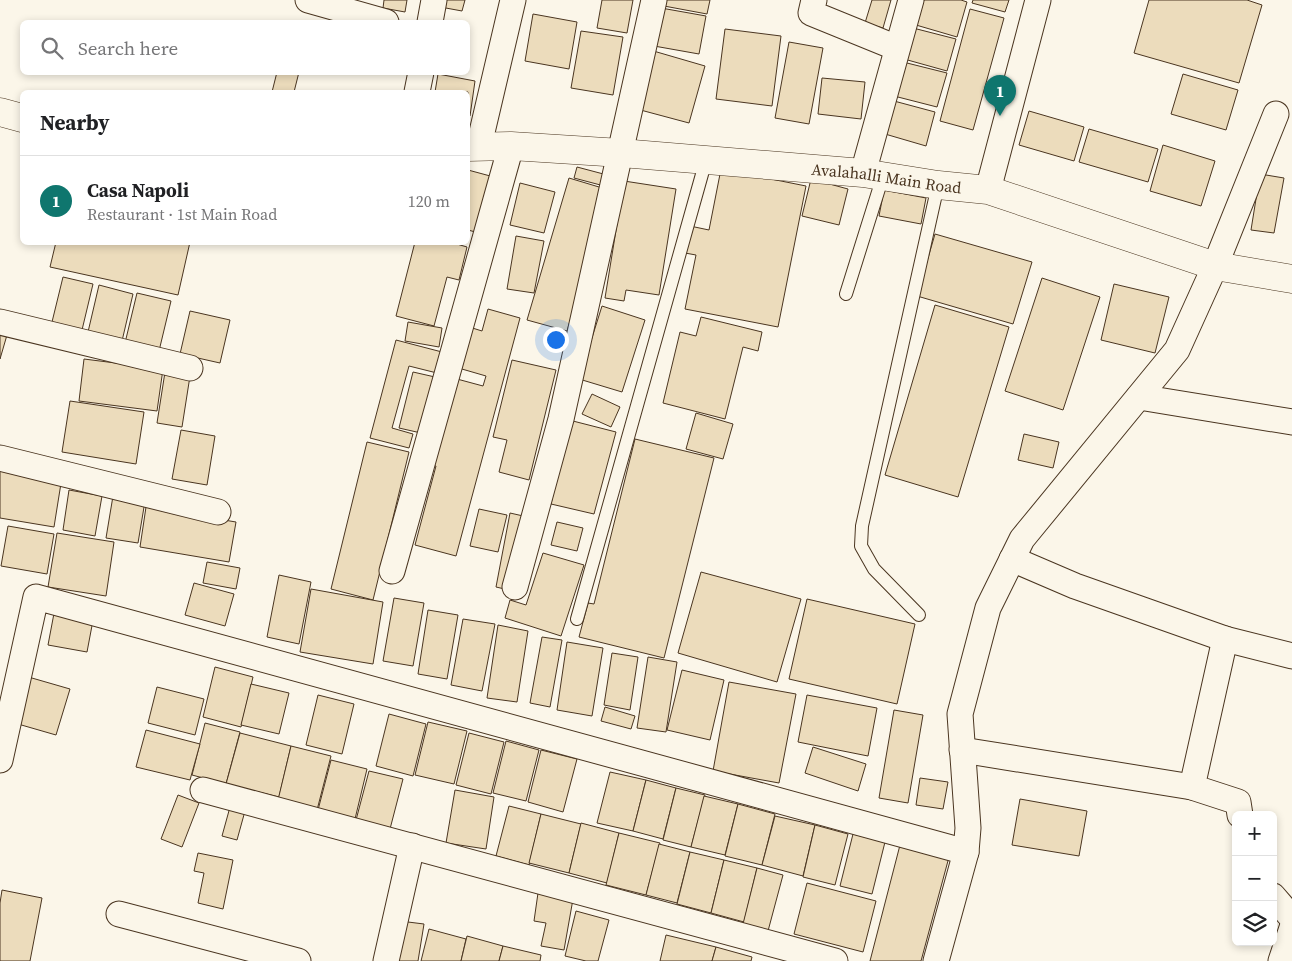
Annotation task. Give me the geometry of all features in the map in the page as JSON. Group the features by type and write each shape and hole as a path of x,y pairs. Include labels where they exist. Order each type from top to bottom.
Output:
{"main road":[{"path":"0,112 20,117"},
{"name":"Avalahalli Main Road","path":"473,146 510,146 621,153 873,174 938,185 988,190 1215,266 1292,276"}],"street":[{"path":"308,0 379,20"},
{"path":"430,20 434,0"},
{"path":"473,146 513,0"},
{"path":"515,587 561,419 654,0"},
{"path":"814,0 811,13 897,48"},
{"path":"873,174 897,48 911,0"},
{"path":"988,190 1038,0"},
{"path":"417,90 420,75"},
{"path":"936,961 966,852 968,828 960,714 988,608 1022,540 1177,350 1215,266 1276,114"},
{"path":"392,571 510,146"},
{"path":"0,322 190,368"},
{"path":"1139,397 1292,422"},
{"path":"0,458 218,512"},
{"path":"1012,559 1075,586 1225,639 1292,656"},
{"path":"0,760 36,597 966,852"},
{"path":"1192,787 1225,639"},
{"path":"962,750 1192,787 1238,802 1239,811"},
{"path":"203,790 835,961"},
{"path":"386,961 412,846"},
{"path":"1277,901 1292,918"},
{"path":"119,914 298,961"},
{"path":"1281,961 1292,928"}],"lane":[{"path":"577,620 706,160"},
{"path":"846,294 873,174"},
{"path":"919,615 874,569 861,546 862,526 938,185"}],"building":[{"path":"384,0 407,0 405,12 383,8"},
{"path":"437,0 465,0 462,11 435,6"},
{"path":"602,0 633,0 627,33 597,28"},
{"path":"665,0 710,0 707,14 664,6"},
{"path":"872,0 891,0 883,28 865,23"},
{"path":"924,0 961,0 967,2 957,37 916,25"},
{"path":"973,0 1009,0 1005,12 972,3"},
{"path":"1149,0 1247,0 1262,5 1239,83 1134,53"},
{"path":"661,8 706,16 699,54 654,46"},
{"path":"970,9 1004,18 973,130 940,121"},
{"path":"533,14 577,22 569,69 525,61"},
{"path":"913,28 956,39 947,71 904,59"},
{"path":"725,29 781,36 772,106 716,99"},
{"path":"581,31 623,37 613,95 571,88"},
{"path":"789,42 823,48 809,124 775,118"},
{"path":"650,50 705,66 689,123 633,108"},
{"path":"903,62 947,73 937,107 894,96"},
{"path":"1183,74 1238,90 1226,130 1171,114"},
{"path":"276,75 298,75 294,90 272,90"},
{"path":"438,75 475,81 470,116 470,90 435,90"},
{"path":"822,78 865,82 861,119 818,114"},
{"path":"894,101 935,112 926,146 885,134"},
{"path":"1029,111 1084,127 1074,161 1019,145"},
{"path":"1089,129 1158,149 1148,182 1079,162"},
{"path":"1163,145 1215,161 1201,206 1150,191"},
{"path":"577,167 611,176 608,187 574,178"},
{"path":"721,169 806,186 778,327 685,309 696,255 685,253 690,226 709,230"},
{"path":"470,171 494,177 479,233 470,231"},
{"path":"1260,174 1284,178 1274,233 1251,230"},
{"path":"569,178 609,190 567,331 527,320"},
{"path":"811,179 848,189 839,225 802,216"},
{"path":"624,181 676,189 659,295 626,290 624,301 605,298"},
{"path":"520,183 555,192 544,233 510,225"},
{"path":"884,190 926,198 921,224 879,216"},
{"path":"935,234 1032,262 1013,324 917,296"},
{"path":"516,236 544,241 534,293 507,289"},
{"path":"55,245 189,245 178,295 50,267"},
{"path":"414,245 460,245 467,247 459,280 447,277 434,326 396,316"},
{"path":"63,277 93,284 82,330 52,322"},
{"path":"1042,278 1100,297 1063,410 1005,391"},
{"path":"1114,284 1169,297 1155,353 1101,340"},
{"path":"99,285 133,294 122,341 88,332"},
{"path":"137,293 171,301 159,351 125,343"},
{"path":"935,305 1009,327 958,497 885,475"},
{"path":"602,306 645,320 622,392 579,379"},
{"path":"488,309 520,318 456,556 415,545 436,466 426,464 457,379 483,386 486,376 455,367 466,326 482,331"},
{"path":"190,311 230,320 220,363 180,354"},
{"path":"701,317 762,332 758,351 743,347 725,419 663,403 680,332 696,336"},
{"path":"408,322 442,328 439,347 405,341"},
{"path":"0,334 7,335 0,359"},
{"path":"396,340 442,352 437,373 409,366 392,428 413,434 409,448 370,438"},
{"path":"84,359 163,369 157,411 79,401"},
{"path":"512,360 556,370 529,480 499,472 507,440 493,437"},
{"path":"165,372 190,376 182,427 157,423"},
{"path":"413,372 435,377 421,433 399,428"},
{"path":"592,394 620,407 611,427 582,414"},
{"path":"70,401 144,412 136,464 62,452"},
{"path":"696,413 733,424 723,459 686,449"},
{"path":"569,420 616,432 594,514 551,504"},
{"path":"181,430 215,436 207,485 172,479"},
{"path":"1024,434 1059,442 1053,468 1018,460"},
{"path":"635,439 714,458 664,658 579,637 588,603 594,604"},
{"path":"367,442 409,452 373,600 331,589"},
{"path":"0,467 62,477 54,527 0,518"},
{"path":"69,490 102,496 95,536 63,530"},
{"path":"113,496 145,501 138,543 106,538"},
{"path":"146,507 236,522 229,562 140,547"},
{"path":"479,509 507,515 498,552 470,546"},
{"path":"510,513 532,518 509,590 496,587"},
{"path":"557,522 583,528 577,551 551,545"},
{"path":"8,526 54,534 47,574 1,566"},
{"path":"57,533 114,542 106,596 48,587"},
{"path":"543,553 584,565 561,636 505,618 510,600 526,605"},
{"path":"207,562 240,568 236,589 203,583"},
{"path":"701,572 801,599 777,682 678,653"},
{"path":"279,575 311,582 299,644 267,637"},
{"path":"194,583 234,594 225,626 185,615"},
{"path":"311,589 383,602 373,664 300,652"},
{"path":"394,598 424,603 413,666 383,661"},
{"path":"807,599 915,624 897,704 789,679"},
{"path":"55,608 94,615 87,652 48,645"},
{"path":"428,610 458,615 447,679 418,674"},
{"path":"463,619 495,624 482,691 451,685"},
{"path":"498,625 528,631 517,702 487,698"},
{"path":"542,637 562,640 550,707 530,703"},
{"path":"567,642 603,648 592,716 557,710"},
{"path":"612,653 638,657 630,710 604,705"},
{"path":"648,657 677,662 666,732 637,728"},
{"path":"215,667 253,677 241,727 203,717"},
{"path":"682,670 724,680 710,740 667,730"},
{"path":"25,676 70,689 56,735 11,722"},
{"path":"729,682 796,694 779,783 713,771"},
{"path":"251,684 289,693 279,734 241,725"},
{"path":"157,687 204,699 195,735 148,723"},
{"path":"318,695 354,704 342,754 306,745"},
{"path":"807,695 877,708 868,756 798,742"},
{"path":"605,707 635,716 631,729 601,721"},
{"path":"894,710 923,715 908,803 879,798"},
{"path":"389,714 426,724 413,776 376,766"},
{"path":"428,722 467,731 454,784 415,775"},
{"path":"205,723 240,732 226,784 192,775"},
{"path":"146,730 200,744 190,780 136,767"},
{"path":"240,733 291,746 279,797 226,784"},
{"path":"469,733 504,742 491,794 456,785"},
{"path":"506,741 539,750 526,801 493,793"},
{"path":"291,746 331,756 317,810 278,800"},
{"path":"813,747 866,764 858,791 805,773"},
{"path":"541,750 577,759 563,812 528,802"},
{"path":"331,760 367,769 355,819 318,810"},
{"path":"369,771 403,779 390,829 356,820"},
{"path":"610,772 646,780 633,831 597,823"},
{"path":"920,778 948,782 943,809 916,805"},
{"path":"646,780 676,788 663,839 633,831"},
{"path":"676,788 705,795 691,847 663,840"},
{"path":"455,790 494,797 486,849 446,843"},
{"path":"178,795 199,803 182,847 161,839"},
{"path":"704,796 738,804 725,855 691,847"},
{"path":"1020,799 1087,811 1079,856 1012,845"},
{"path":"738,804 775,814 762,865 725,856"},
{"path":"509,806 541,814 529,865 496,856"},
{"path":"230,807 245,811 237,840 222,836"},
{"path":"541,814 581,824 569,873 529,863"},
{"path":"775,816 815,825 803,876 762,865"},
{"path":"581,823 619,833 607,883 569,873"},
{"path":"815,825 848,834 835,885 803,877"},
{"path":"619,833 660,843 646,895 606,885"},
{"path":"853,834 885,842 872,894 840,886"},
{"path":"659,844 690,852 677,903 646,895"},
{"path":"900,845 949,857 921,961 870,961"},
{"path":"690,852 724,860 711,913 677,904"},
{"path":"198,853 233,860 223,909 198,903 204,873 194,871"},
{"path":"724,860 757,868 744,922 711,913"},
{"path":"757,868 783,875 768,931 743,924"},
{"path":"807,883 876,901 863,952 794,934"},
{"path":"2,890 42,898 30,961 0,961 0,903"},
{"path":"538,893 573,899 564,950 541,946 546,923 534,921"},
{"path":"576,911 609,920 598,961 586,961 565,956"},
{"path":"400,921 424,924 418,961 391,961"},
{"path":"429,929 466,939 461,961 421,961"},
{"path":"666,935 716,947 712,961 660,961"},
{"path":"467,936 503,946 499,961 461,961"},
{"path":"503,946 541,955 540,961 499,961"},
{"path":"716,947 752,957 751,961 712,961"}],"place":[{"name":"Casa Napoli","path":"1000,116"}]}
